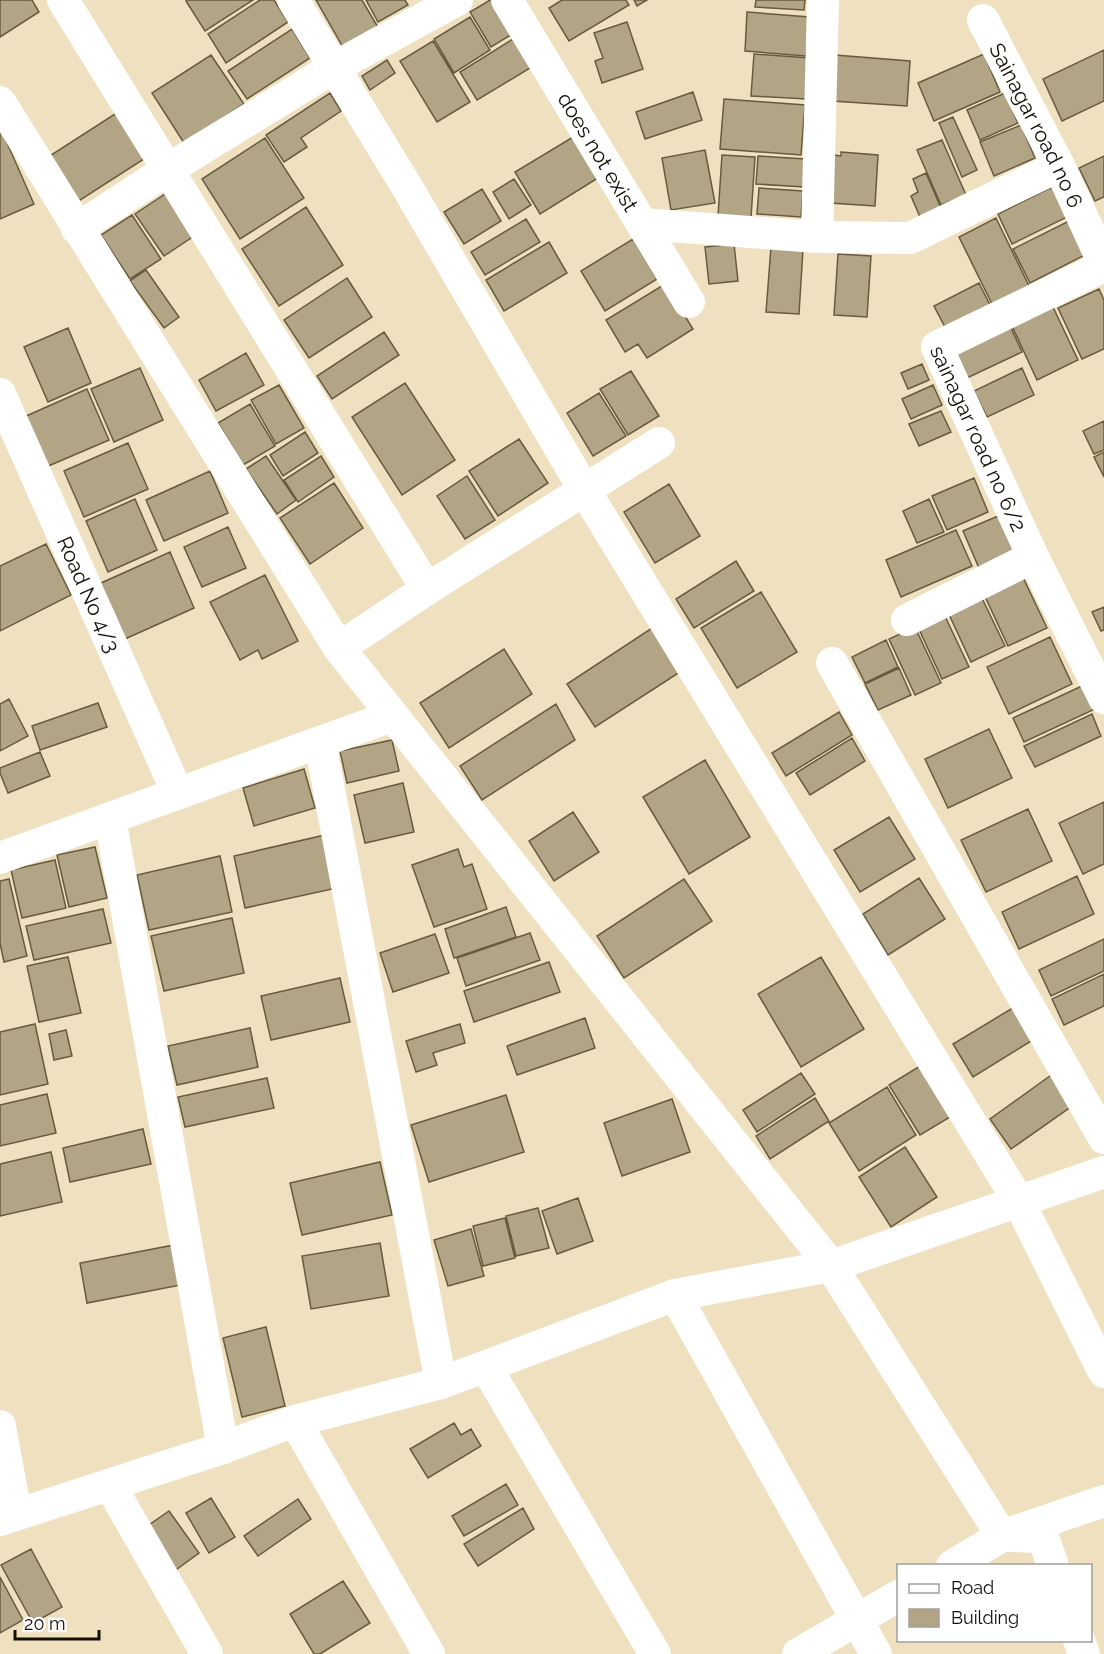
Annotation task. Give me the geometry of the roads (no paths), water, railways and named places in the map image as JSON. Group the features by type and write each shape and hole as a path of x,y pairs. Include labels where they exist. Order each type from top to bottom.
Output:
{"street":[{"path":"63,0 428,588"},
{"path":"292,0 413,197 585,490 1018,1200 1104,1372"},
{"path":"77,229 167,170 333,68 457,0"},
{"name":"does not exist","path":"507,0 689,302"},
{"path":"817,237 823,0"},
{"name":"Sainagar road no 6","path":"983,20 1059,166 1104,265"},
{"path":"0,102 339,648 831,1266 1002,1536"},
{"path":"642,224 817,237 910,238 1059,166"},
{"name":"sainagar road no 6/2","path":"1104,265 937,346 1033,557 1104,698"},
{"name":"Road No 4/3","path":"0,394 178,794"},
{"path":"339,648 428,588 659,443"},
{"path":"908,620 1033,557"},
{"path":"832,663 1104,1138"},
{"path":"0,858 392,716"},
{"path":"320,742 441,1383"},
{"path":"110,818 223,1448"},
{"path":"0,1426 8,1517 223,1448 295,1420 441,1383 675,1295 831,1266 1018,1200 1099,1183"},
{"path":"675,1295 876,1654"},
{"path":"486,1367 655,1654"},
{"path":"295,1420 429,1654"},
{"path":"110,1485 207,1654"},
{"path":"955,1564 1002,1536 1104,1501"},
{"path":"1002,1536 1043,1537 1052,1564"},
{"path":"798,1654 897,1597"}]}
